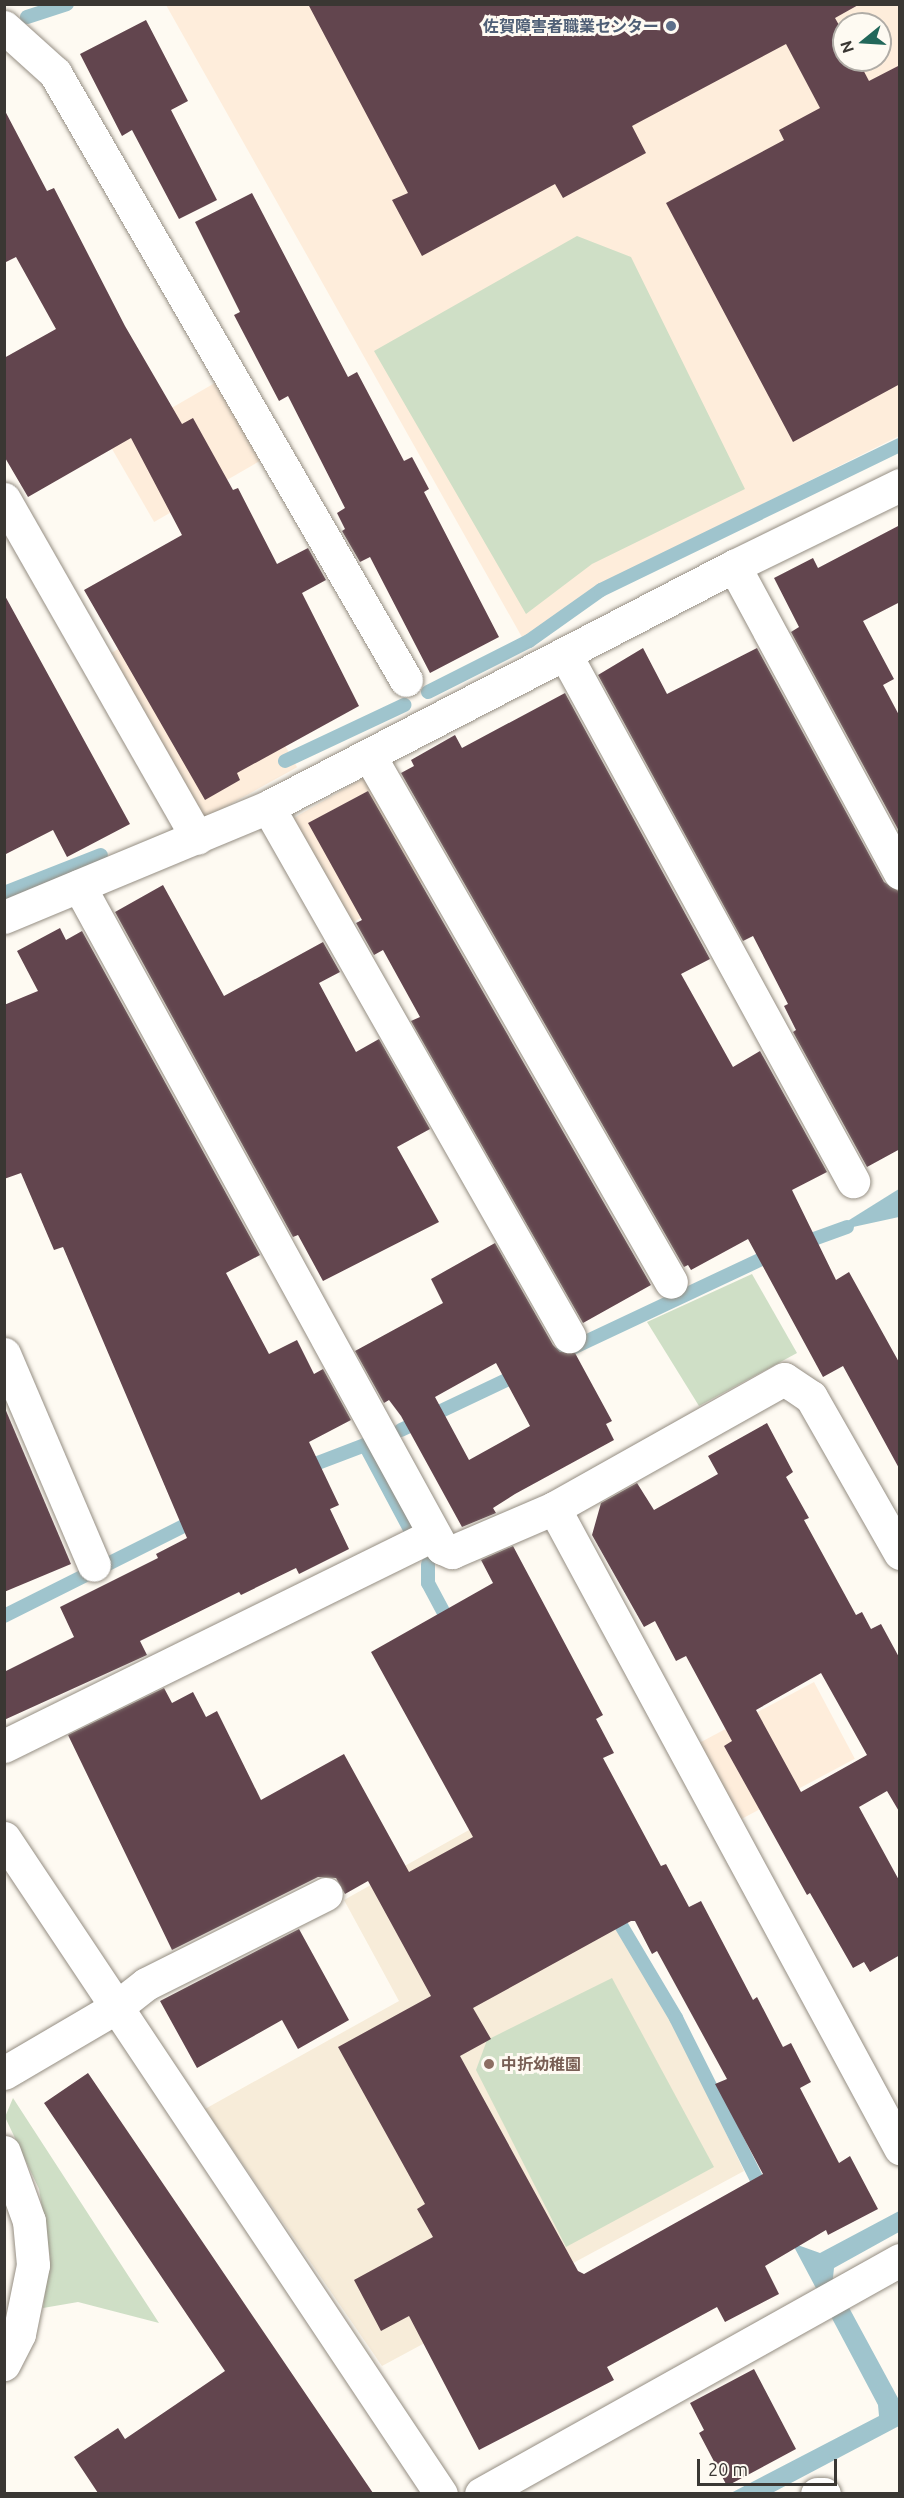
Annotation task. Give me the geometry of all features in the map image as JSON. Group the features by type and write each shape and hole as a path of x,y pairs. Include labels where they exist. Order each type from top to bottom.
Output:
{"street":[{"path":"4,27 54,73 406,680"},
{"path":"4,917 268,807 734,566 900,485"},
{"path":"4,499 198,838"},
{"path":"734,566 900,873"},
{"path":"565,654 853,1181"},
{"path":"369,755 671,1282"},
{"path":"268,807 569,1336"},
{"path":"79,886 442,1548 452,1552 554,1508 784,1379 811,1397 900,1553"},
{"path":"4,1354 94,1565"},
{"path":"554,1508 900,2148"},
{"path":"4,1746 434,1534"},
{"path":"4,1838 441,2493"},
{"path":"4,2073 118,2006 146,1984 326,1894"},
{"path":"4,2152 29,2221 33,2265 20,2334 4,2364"},
{"path":"481,2493 900,2260"},
{"path":"817,2493 824,2493"}],"shaded area":[{"path":"166,5 899,5 899,436 589,591 523,639"},
{"path":"220,380 265,458 154,522 109,444"},
{"path":"205,601 297,767 203,820 111,653"},
{"path":"370,774 430,878 349,924 289,820"},
{"path":"814,1682 855,1759 733,1824 692,1747"},
{"name":"中折幼稚園","path":"537,1792 672,2020 744,2171 382,2366 205,2109 399,2001 344,1900"}],"green space":[{"path":"577,236 631,257 745,489 592,564 526,614 374,351"},
{"path":"752,1274 797,1353 699,1406 647,1322"},
{"path":"612,1978 714,2167 566,2247 476,2070 487,2040"},
{"path":"13,2098 159,2323 78,2302 43,2308 50,2257 39,2189 5,2117"}],"water":[{"path":"899,1189 899,1217 830,1232 894,1192"},
{"path":"899,2211 899,2232 834,2268 833,2278 899,2400 899,2426 772,2493 729,2494 879,2416 878,2405 792,2243 820,2253"}],"building":[{"path":"308,4 860,4 846,12 832,12 832,72 864,72 869,81 886,72 892,72 892,69 900,65 900,384 793,442 666,203 784,140 779,130 820,108 786,44 632,126 646,153 563,198 555,184 422,256 392,200 408,193"},
{"path":"146,20 188,101 171,110 217,200 179,219 132,130 122,136 80,54"},
{"path":"4,109 47,191 54,188 125,326 182,424 193,418 233,490 238,488 277,564 308,548 326,580 302,593 359,706 237,773 240,780 205,800 84,590 182,535 131,438 28,497 4,456 4,358 56,329 16,257 4,263"},
{"path":"252,193 348,377 357,372 404,461 412,457 429,489 424,492 499,637 430,673 370,557 360,562 342,531 345,529 337,513 345,508 288,396 279,401 234,315 240,312 195,222"},
{"path":"900,525 900,602 863,621 894,679 883,685 900,717 900,833 791,632 799,627 774,578 813,558 818,568"},
{"path":"4,594 130,824 67,857 53,830 4,855"},
{"path":"643,648 667,694 757,648 884,882 900,892 900,1149 867,1167 793,1032 796,1030 784,1006 788,1004 753,936 743,941 598,675"},
{"path":"565,693 710,959 681,974 733,1067 760,1051 827,1172 792,1190 836,1280 849,1272 900,1364 900,1470 843,1366 823,1377 748,1239 691,1270 688,1265 684,1267 401,773 414,766 411,760 455,735 462,748"},
{"path":"368,791 651,1285 583,1323 411,1021 420,1017 383,950 374,955 356,923 362,920 308,823"},
{"path":"163,885 224,996 323,942 340,972 319,983 356,1052 379,1039 430,1129 397,1147 439,1222 323,1281 298,1235 293,1237 115,912"},
{"path":"60,928 66,940 82,931 260,1255 226,1273 269,1354 297,1340 314,1374 323,1369 351,1420 309,1442 339,1505 330,1509 349,1549 299,1574 296,1568 241,1595 239,1592 140,1641 147,1655 4,1720 4,1672 74,1637 60,1607 158,1558 156,1554 187,1538 63,1247 54,1250 21,1173 4,1179 4,1005 38,991 17,951"},
{"path":"495,1243 553,1345 560,1352 575,1353 612,1421 606,1424 614,1440 515,1494 493,1508 496,1513 462,1527 401,1416 389,1400 384,1403 355,1351 443,1303 431,1279","holes":["496,1363 530,1426 469,1460 435,1397"]},
{"path":"4,1406 71,1564 4,1592"},
{"path":"767,1423 793,1472 786,1477 809,1518 804,1520 856,1615 862,1612 871,1629 881,1624 900,1659 900,1813 887,1791 859,1807 900,1882 900,1955 870,1972 864,1962 853,1968 810,1893 807,1895 724,1746 732,1741 686,1656 676,1661 655,1621 644,1627 592,1535 601,1503 637,1483 654,1510 718,1474 708,1456","holes":["821,1673 867,1755 801,1792 756,1710"]},
{"path":"513,1546 603,1715 596,1719 614,1753 603,1758 661,1866 666,1864 689,1907 701,1901 753,2000 757,1997 783,2047 791,2043 811,2082 800,2088 839,2163 850,2156 878,2209 828,2235 826,2230 765,2266 779,2294 725,2322 717,2307 607,2367 614,2380 479,2450 409,2316 381,2331 354,2280 433,2237 417,2209 425,2204 338,2047 431,1996 368,1881 345,1894 336,1878 318,1877 172,1950 68,1735 164,1688 172,1703 193,1692 206,1717 217,1711 261,1800 344,1754 409,1872 473,1837 371,1652 493,1583 481,1560","holes":["631,1921 635,1921 652,1954 657,1951 727,2079 715,2084 763,2174 584,2274 578,2271 460,2056 491,2039 473,2008"]},
{"path":"299,1929 349,2020 298,2049 282,2020 197,2068 160,2001"},
{"path":"88,2073 373,2493 98,2493 74,2457 118,2428 125,2439 225,2371 44,2103"},
{"path":"754,2369 796,2449 727,2486 699,2433 704,2430 690,2403"}],"waterway":[{"path":"27,17 67,4"},
{"path":"428,692 529,641 601,590 900,445"},
{"path":"285,761 404,705"},
{"path":"4,893 101,855"},
{"path":"800,1244 847,1227"},
{"path":"547,1360 776,1252"},
{"path":"401,1430 521,1373"},
{"path":"302,1469 365,1445 411,1531"},
{"path":"4,1616 198,1519"},
{"path":"428,1564 428,1583 452,1628"},
{"path":"612,1910 676,2018 763,2192"}],"place":[{"name":"佐賀障害者職業センター","path":"671,26"},
{"name":"中折幼稚園","path":"489,2064"}]}
